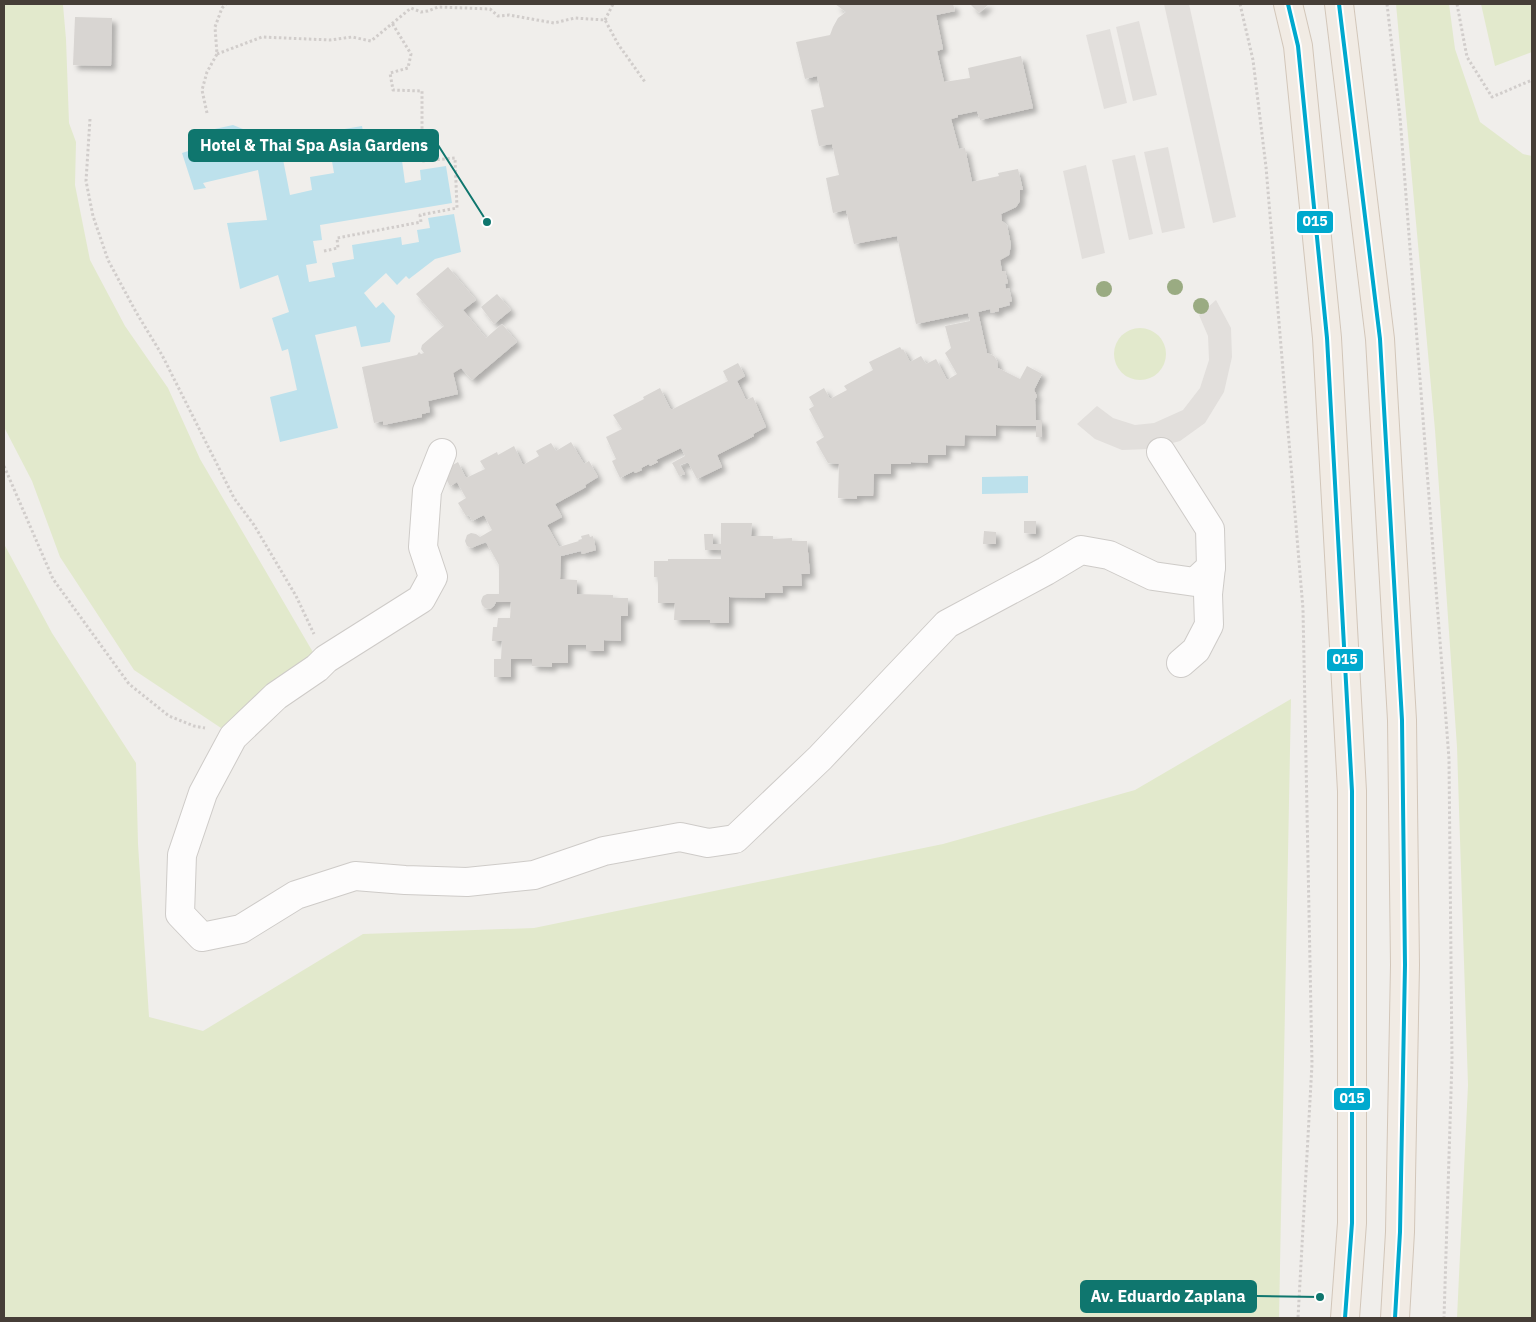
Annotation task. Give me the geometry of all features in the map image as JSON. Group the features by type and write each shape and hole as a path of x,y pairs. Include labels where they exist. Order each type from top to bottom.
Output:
{"main road":[{"path":"1288,4 1298,46 1327,338 1352,791 1352,1223 1345,1318"},
{"path":"1339,4 1380,339 1402,720 1405,965 1400,1232 1395,1318"}],"lane":[{"path":"1160,452 1210,528 1212,567 1208,594 1209,625 1196,650 1181,663"},
{"path":"442,453 427,491 423,546 433,577 421,600 326,659 317,668 276,696 233,737 203,793 182,855 180,914 202,937 241,930 296,895 355,876 467,882 534,874 604,851 680,837 708,842 735,839 820,758 947,624 1081,550 1109,555 1153,576 1195,582 1212,567"}],"path":[{"path":"207,112 202,90 207,72 217,54 215,27 222,8 226,4"},
{"path":"605,20 613,4"},
{"path":"1240,4 1253,60 1266,167 1303,609 1312,1064 1298,1318"},
{"path":"1387,4 1400,116 1449,759 1452,1060 1444,1318"},
{"path":"1457,4 1467,57 1492,97 1532,80"},
{"path":"217,54 262,37 330,40 352,37 371,41 411,6 421,12 428,11 437,5 490,9 498,16 509,15 554,23 575,18 605,20"},
{"path":"605,20 618,44 645,82"},
{"path":"324,251 338,248 337,238 421,222 420,215 457,208 454,158 422,161 422,91 393,90 390,72 408,68 411,54 392,23"},
{"path":"90,119 86,181 93,216 108,260 162,355 234,498 254,525 296,596 326,659"},
{"path":"4,466 53,579 129,684 169,716 194,726 202,726 233,737"}],"green space":[{"path":"4,4 63,5 69,123 76,142 75,185 90,260 125,326 168,388 200,459 314,654 221,728 134,670 60,557 32,481 4,427"},
{"path":"1396,4 1449,4 1455,49 1480,122 1523,154 1532,156 1532,1318 1457,1318 1468,1085 1457,747 1435,430"},
{"path":"1481,4 1532,4 1532,52 1495,66"},
{"path":"1140,328 1154,332 1162,340 1166,354 1162,368 1154,376 1140,380 1126,376 1118,368 1114,354 1118,340 1126,332"},
{"path":"4,544 52,633 136,763 138,844 149,1017 203,1031 363,934 534,928 943,844 1135,790 1291,699 1279,1318 4,1318"}],"shaded area":[{"path":"1164,4 1189,4 1236,217 1213,223"},
{"path":"1139,21 1157,95 1133,101 1116,27"},
{"path":"1110,29 1127,103 1104,109 1086,35"},
{"path":"1168,147 1185,228 1162,233 1144,152"},
{"path":"1135,155 1153,234 1129,240 1112,160"},
{"path":"1086,165 1105,253 1082,259 1063,171"},
{"path":"1216,300 1231,328 1232,357 1224,392 1205,423 1180,441 1150,449 1122,450 1095,439 1077,424 1097,406 1113,418 1135,425 1154,423 1183,410 1200,388 1209,360 1208,336 1199,315"}],"water":[{"path":"233,125 280,144 290,195 312,190 310,177 334,173 327,132 362,126 368,158 401,153 405,183 421,180 420,170 446,166 452,203 320,225 322,240 313,241 317,263 306,265 309,282 335,277 332,263 354,259 352,245 401,237 402,245 419,242 417,230 430,228 428,218 454,214 461,252 435,259 409,279 406,276 397,285 386,273 364,293 376,308 383,302 395,316 390,342 361,347 356,326 315,335 338,428 280,442 270,397 297,390 288,349 282,351 272,318 289,312 278,275 240,289 227,223 267,220 258,170 203,183 206,188 194,190 182,153 204,146 201,132"},
{"path":"1028,476 1028,493 982,494 982,477"}],"building":[{"path":"835,4 953,4 955,11 936,15 943,49 937,51 944,82 970,78 968,68 1021,56 1033,108 980,120 977,111 958,115 958,117 951,119 959,149 965,148 972,182 999,176 998,173 1018,169 1023,190 1020,190 1020,201 1016,207 1001,214 1002,221 1007,225 1011,245 1009,255 1000,260 1002,271 1005,271 1008,283 1005,284 1006,289 1009,288 1012,301 1009,302 1010,305 999,308 999,311 991,313 990,309 978,312 987,353 994,356 998,368 1020,379 1027,366 1042,374 1034,390 1037,396 1035,400 1036,420 1042,420 1042,437 1036,437 1036,426 996,425 996,436 965,435 964,446 946,445 946,455 928,455 928,463 891,464 891,474 874,474 873,496 857,496 857,499 838,498 839,464 828,463 816,442 824,437 809,409 814,406 809,397 824,388 830,399 847,390 844,386 873,370 869,362 900,347 910,362 921,356 926,364 936,359 947,380 957,374 945,353 951,348 945,326 970,321 968,313 916,324 897,236 854,244 846,210 833,213 826,178 839,175 832,144 819,146 811,110 824,107 817,76 805,79 796,42 830,35 838,18 846,12"},
{"path":"970,4 989,4 979,13"},
{"path":"75,17 112,18 111,66 73,65"},
{"path":"448,267 476,300 463,310 486,338 502,324 517,342 472,380 461,368 453,373 458,394 428,401 430,412 422,414 422,417 383,425 383,421 374,423 362,367 417,355 419,352 421,354 424,353 421,349 422,345 444,326 416,294"},
{"path":"497,294 511,310 494,324 481,307"},
{"path":"738,363 745,376 737,381 746,400 753,397 766,427 753,434 754,436 717,455 722,467 697,479 688,462 680,465 685,474 679,476 672,463 685,456 681,448 656,460 658,462 650,466 649,464 641,468 642,470 635,473 634,471 620,478 612,461 616,459 606,437 622,429 613,415 644,399 643,397 660,388 671,410 728,381 723,371"},
{"path":"571,442 584,464 589,461 598,477 585,485 586,487 555,504 562,517 547,525 559,547 579,541 582,539 581,536 589,534 590,537 593,536 596,550 582,554 581,551 561,556 560,579 577,580 577,594 613,595 613,598 628,598 628,616 621,616 621,641 604,640 604,651 586,651 586,645 568,645 568,663 552,663 552,667 532,666 532,659 511,659 511,677 494,677 494,659 501,659 502,641 492,641 493,627 497,627 498,618 510,618 511,602 496,602 490,609 482,605 483,596 499,594 499,565 486,542 471,548 467,546 465,541 467,535 471,533 480,537 492,530 484,515 472,521 469,515 466,516 458,503 466,498 457,482 450,486 442,471 458,462 466,478 485,469 480,461 497,452 498,455 514,446 523,465 539,456 536,451 551,443 556,451"},
{"path":"1024,521 1036,521 1036,534 1024,533"},
{"path":"721,523 752,523 751,536 773,536 773,539 792,538 792,541 807,541 810,574 801,574 802,586 782,586 783,593 765,593 765,598 729,597 729,623 710,623 710,620 674,620 675,603 658,603 658,577 654,577 654,561 668,561 668,559 721,559 721,550 705,550 704,534 713,534 713,544 721,544"},
{"path":"984,531 996,532 996,544 983,544"}],"transit line":[{"name":"015","path":"1288,4 1298,46 1327,338 1352,791 1352,1223 1345,1318"},
{"name":"015","path":"1339,4 1380,339 1402,720 1405,965 1400,1232 1395,1318"}],"place":[{"name":"Hotel & Thai Spa Asia Gardens","path":"487,222"},
{"name":"Av. Eduardo Zaplana","path":"1320,1297"}]}
